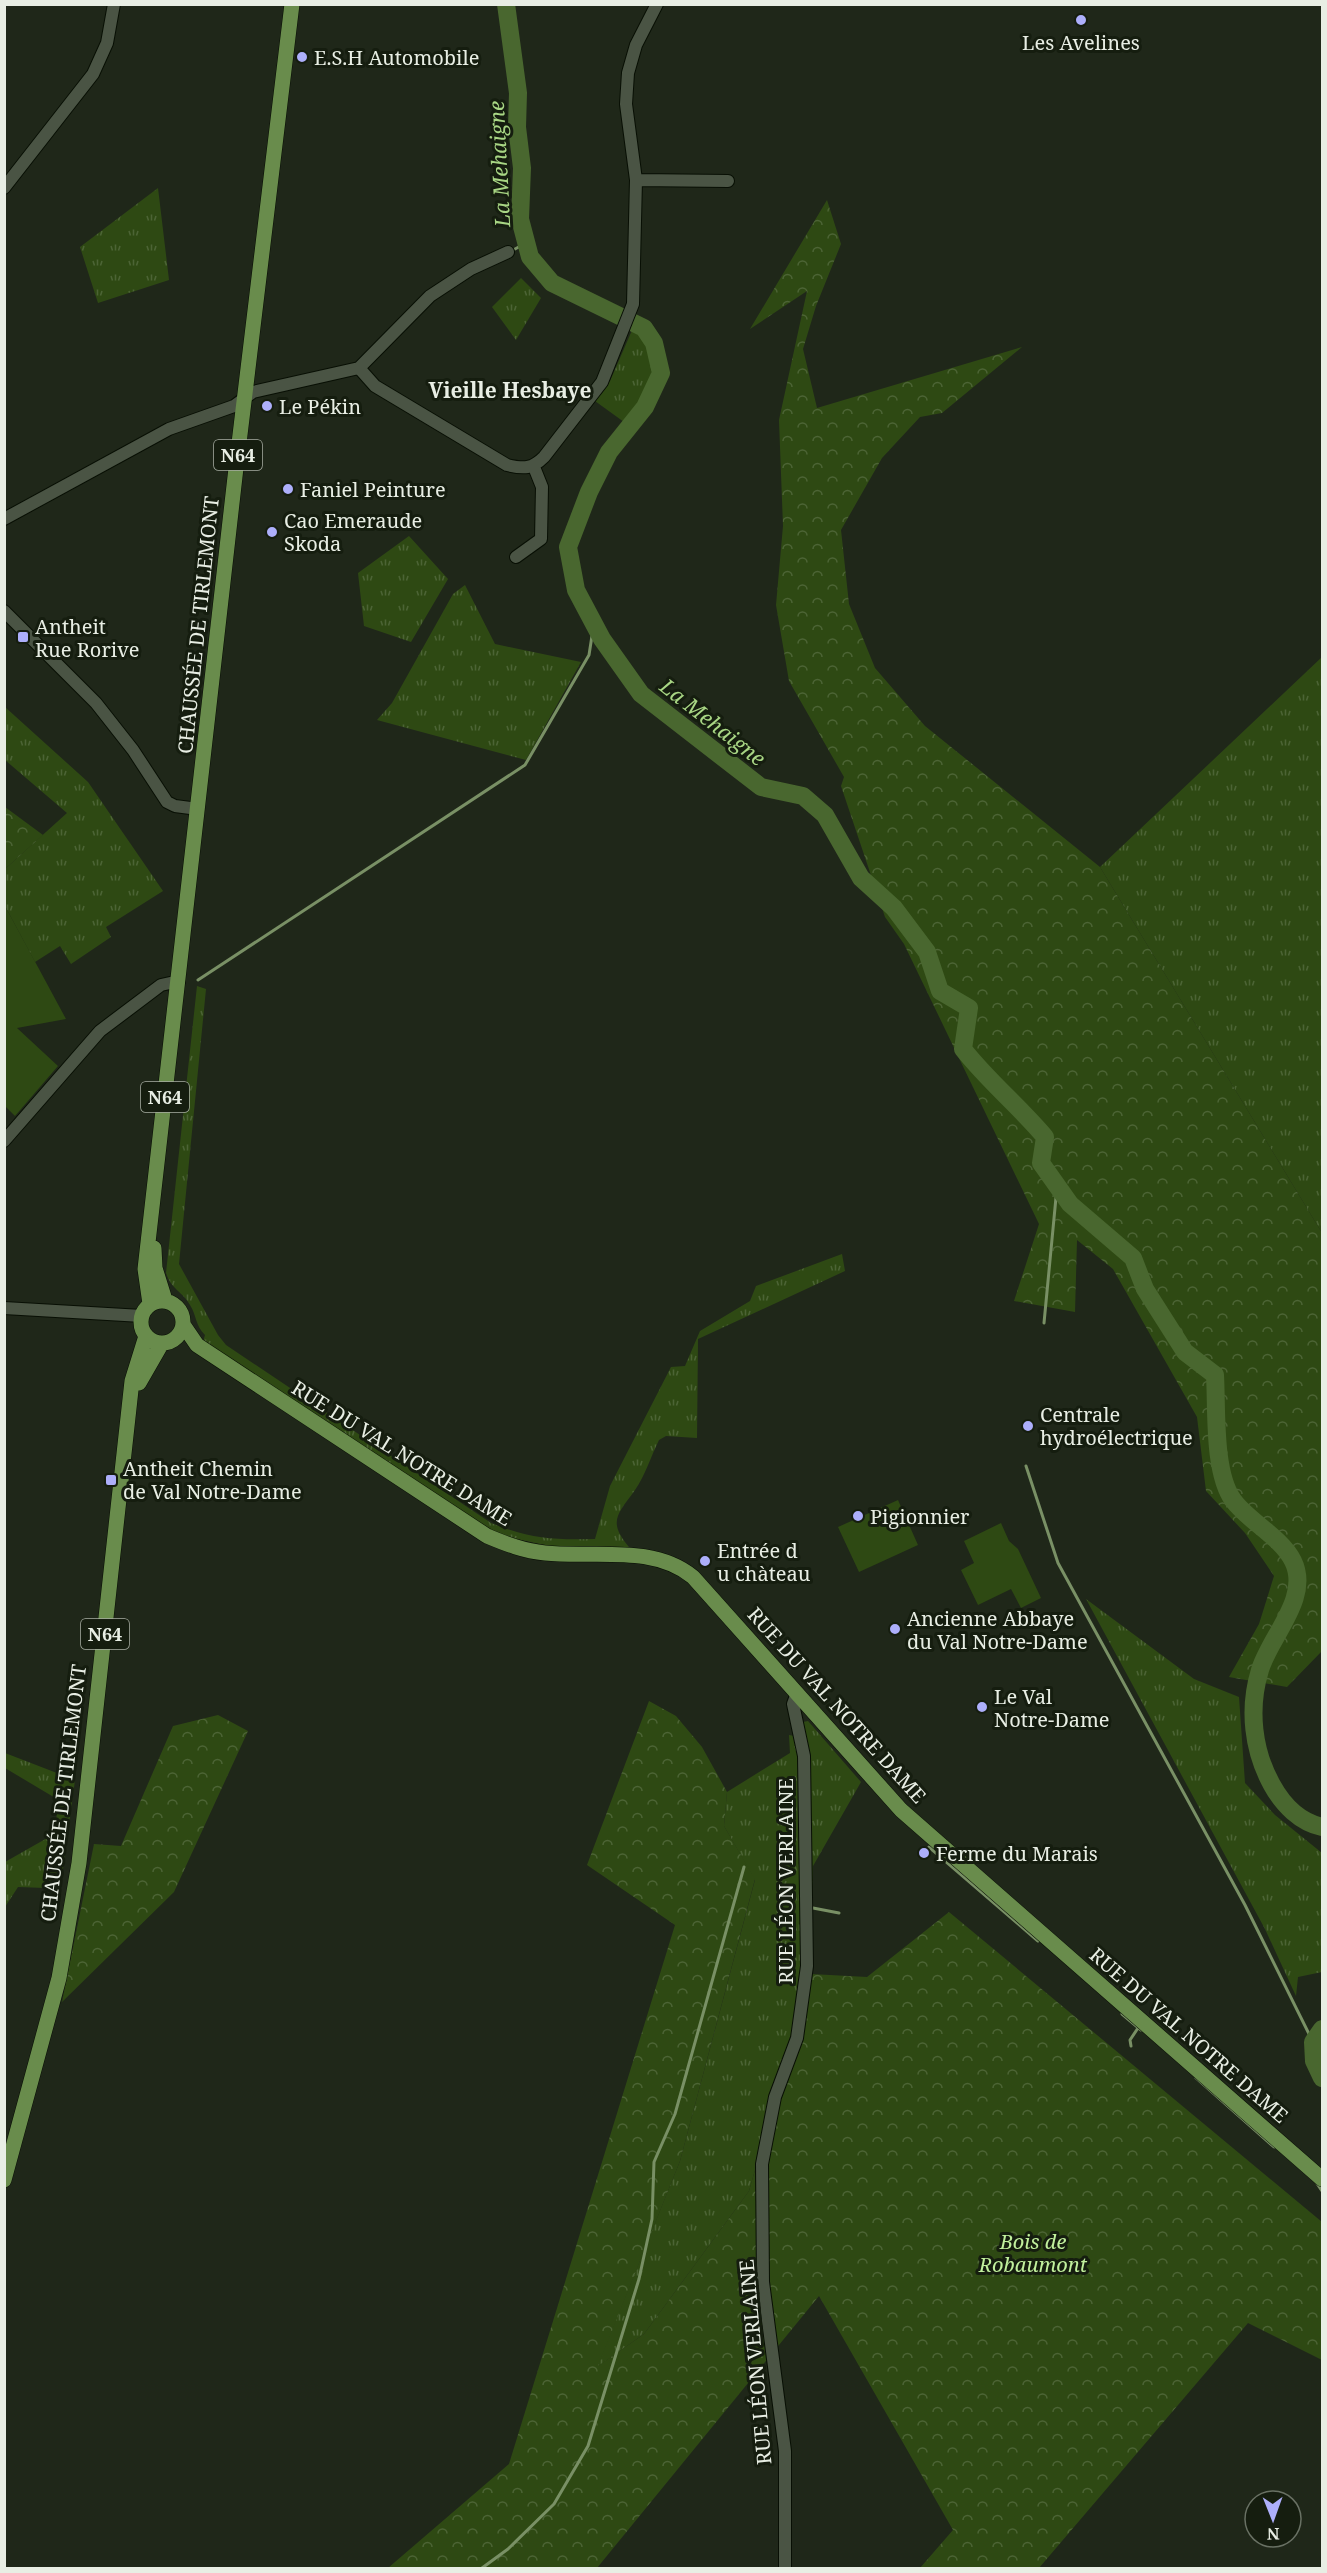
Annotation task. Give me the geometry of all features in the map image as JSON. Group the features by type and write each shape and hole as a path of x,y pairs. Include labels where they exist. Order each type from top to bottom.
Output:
{"main road":[{"name":"CHAUSSÉE DE TIRLEMONT","path":"4,2180 59,1978 78,1863 132,1381 146,1335 142,1329 152,1307 155,1268 152,1214 292,4"},
{"name":"CHAUSSÉE DE TIRLEMONT","path":"131,1405 139,1384 168,1342 184,1326 180,1309 152,1307"},
{"name":"RUE DU VAL NOTRE DAME","path":"184,1326 197,1345 487,1536 533,1551 651,1558 671,1562 681,1567 901,1810 1323,2179"},
{"path":"146,1335 168,1342"},
{"name":"RUE DU VAL NOTRE DAME","path":"168,1342 197,1345"}],"street":[{"path":"4,188 93,74 107,43 114,4"},
{"path":"359,368 375,386 507,465 521,468 534,467 578,416 602,382 633,304 636,180 626,104 628,73 636,45 657,4"},
{"path":"636,180 728,181"},
{"path":"4,519 169,429 234,406 253,392 359,368 430,296 471,269 508,252"},
{"path":"516,557 541,539 542,487 534,467"},
{"path":"4,611 96,703 133,750 167,802 198,809"},
{"path":"4,1141 100,1031 161,985 179,981"},
{"path":"4,1308 152,1307"},
{"name":"RUE LÉON VERLAINE","path":"785,2568 785,2451 763,2282 762,2164 775,2097 797,2038 807,1966 804,1756 793,1704 797,1693"}],"green space":[{"path":"158,188 169,280 98,303 80,247"},
{"path":"827,200 841,244 816,306 803,349 817,408 1022,347 942,413 920,417 882,458 841,530 849,604 875,668 925,726 1100,867 1322,1233 1322,1651 1287,1687 1229,1677 1259,1624 1274,1576 1245,1533 1206,1491 1197,1417 1113,1269 1077,1240 1075,1312 1014,1301 1039,1224 904,944 885,917 841,786 844,777 789,681 776,605 783,526 779,420 807,291 750,329"},
{"path":"521,278 541,298 516,340 492,307"},
{"path":"633,328 644,339 653,363 647,387 624,422 595,401 610,381"},
{"path":"409,536 448,579 411,642 364,626 358,573"},
{"path":"465,585 495,644 581,662 526,760 377,720 392,703 453,594"},
{"path":"1322,657 1322,1233 1100,867"},
{"path":"5,707 88,782 163,891 106,927 111,937 71,964 60,946 35,962 5,906 5,869 67,813 5,760"},
{"path":"5,807 43,835 5,869"},
{"path":"5,906 66,1019 17,1028 58,1066 15,1116 5,1106"},
{"path":"197,986 206,989 179,1264 218,1335 226,1345 491,1523 542,1537 595,1539 610,1486 671,1367 685,1366 700,1331 750,1301 756,1286 842,1254 845,1271 698,1339 697,1438 666,1436 659,1440 642,1479 617,1518 618,1530 629,1547 550,1546 497,1535 203,1342 205,1335 199,1328 192,1309 171,1283 166,1273"},
{"path":"898,1500 918,1545 859,1572 838,1527"},
{"path":"1001,1523 1009,1541 1018,1549 1041,1598 1021,1608 1011,1589 978,1605 961,1570 974,1563 964,1541"},
{"path":"1086,1599 1194,1679 1239,1697 1245,1783 1275,1815 1322,1853 1322,1972 1298,1977 1296,1996 1265,1929"},
{"name":"Bois de Robaumont","path":"649,1701 676,1716 702,1747 727,1792 724,1826 755,1879 680,2161 598,2366 644,2334 749,2191 811,1974 867,1977 949,1912 1322,2222 1322,2360 1248,2323 1039,2568 920,2568 953,2530 819,2296 597,2568 388,2568 509,2464 675,1925 587,1865"},
{"path":"218,1715 248,1731 174,1892 62,2002 94,1844 121,1846 173,1726"},
{"path":"808,1721 861,1782 813,1866 811,1974 749,2191 644,2334 597,2367 680,2161 755,1880 724,1826 727,1792 790,1753 789,1735 805,1738 803,1722"},
{"path":"5,1753 75,1780 61,1883 46,1888 18,1887 5,1907 5,1862 56,1833 57,1799 5,1768"}],"waterway":[{"name":"La Mehaigne","path":"506,4 518,93 517,127 522,168 520,219 530,257 552,283 644,328 654,343 661,373 645,407 609,452 589,492 568,547 576,590 602,639 641,694 761,787 803,796 825,815 861,878 894,908 927,952 940,991 969,1008 963,1049 1045,1137 1041,1163 1070,1204 1133,1258 1145,1289 1185,1352 1215,1375 1217,1440 1222,1473 1227,1488 1239,1508 1288,1552 1297,1575 1297,1589 1293,1603 1265,1657 1256,1685 1254,1729 1260,1758 1281,1799 1299,1817 1322,1827"},
{"path":"515,249 526,243"},
{"path":"198,980 525,765 589,655 594,623"},
{"path":"1044,1323 1057,1187"},
{"path":"1026,1466 1058,1563 1245,1905 1313,2042"},
{"path":"929,1847 1038,1941"},
{"path":"482,2568 508,2549 554,2504 588,2446 639,2279 652,2219 654,2162 675,2114 744,1867"},
{"path":"813,1908 839,1913"},
{"path":"1122,2014 1141,2030"},
{"path":"1131,2046 1130,2040 1138,2028"},
{"name":"La Mehaigne","path":"1322,2029 1313,2042 1314,2061 1322,2078"},
{"path":"1196,2078 1274,2147"},
{"path":"1316,2182 1322,2191"}],"place":[{"name":"Les Avelines","path":"1081,20"},
{"name":"E.S.H Automobile","path":"302,57"},
{"name":"Le Pékin","path":"267,406"},
{"name":"Faniel Peinture","path":"288,489"},
{"name":"Cao Emeraude Skoda","path":"272,532"},
{"name":"Antheit Rue Rorive","path":"23,637"},
{"name":"Centrale hydroélectrique","path":"1028,1426"},
{"name":"Antheit Chemin de Val Notre-Dame","path":"111,1480"},
{"name":"Pigionnier","path":"858,1516"},
{"name":"Entrée d u chàteau","path":"705,1561"},
{"name":"Ancienne Abbaye du Val Notre-Dame","path":"895,1629"},
{"name":"Le Val Notre-Dame","path":"982,1707"},
{"name":"Ferme du Marais","path":"924,1853"}],"district":[{"name":"Vieille Hesbaye","path":"510,390"}]}
